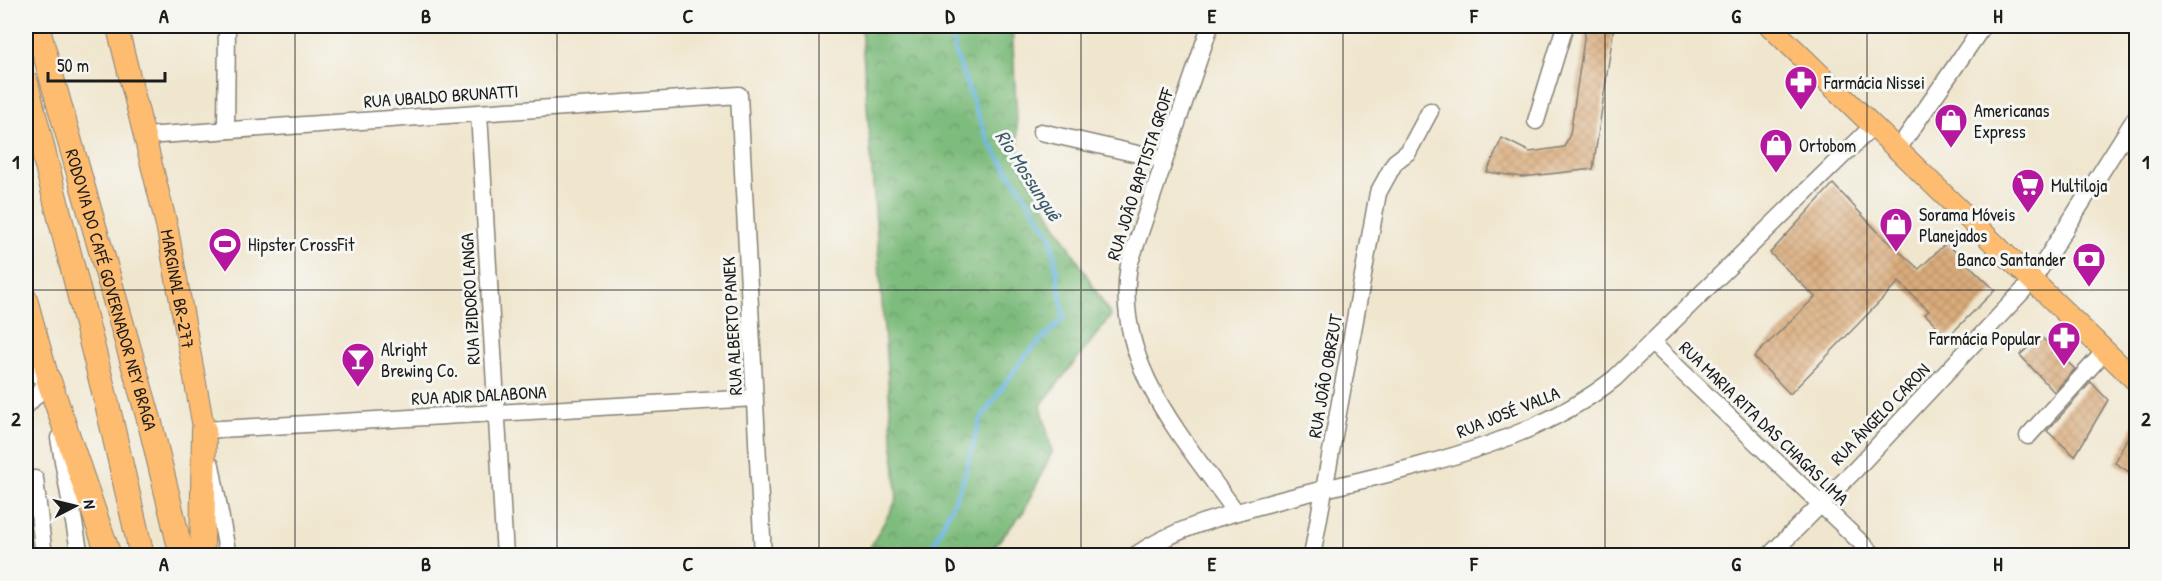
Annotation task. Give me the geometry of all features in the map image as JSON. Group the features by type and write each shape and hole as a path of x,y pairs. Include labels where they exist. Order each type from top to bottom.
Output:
{"highway":[{"name":"RODOVIA DO CAFÉ GOVERNADOR NEY BRAGA","path":"37,26 156,444 182,555"},
{"name":"RODOVIA DO CAFÉ GOVERNADOR NEY BRAGA","path":"26,83 108,408 142,555"},
{"path":"49,381 109,555"},
{"path":"202,555 204,430"}],"main road":[{"name":"MARGINAL BR-277","path":"117,26 177,274 204,430"},
{"path":"1770,26 2136,381"},
{"path":"26,297 49,381"}],"street":[{"path":"226,130 227,26"},
{"name":"RUA JOÃO BAPTISTA GROFF","path":"1210,26 1129,265 1125,288 1130,337 1139,363 1164,412 1236,512"},
{"path":"1536,122 1564,26"},
{"path":"1898,149 1983,26"},
{"name":"RUA UBALDO BRUNATTI","path":"145,136 739,95"},
{"name":"RUA ALBERTO PANEK","path":"739,95 763,555"},
{"name":"RUA JOÃO OBRZUT","path":"1312,555 1380,188 1395,162 1408,152 1430,111"},
{"name":"RUA IZIDORO LANGA","path":"479,113 505,555"},
{"name":"RUA ÂNGELO CARON","path":"1769,555 2033,280 2136,117"},
{"name":"RUA JOSÉ VALLA","path":"1134,555 1182,529 1236,512 1467,450 1541,424 1593,396 1652,343 1874,125"},
{"path":"1041,132 1164,160"},
{"name":"RUA MARIA RITA DAS CHAGAS LIMA","path":"1652,343 1875,555"},
{"path":"2028,436 2105,351"},
{"path":"26,369 49,381"},
{"path":"26,406 49,381"},
{"path":"49,381 80,555"},
{"name":"RUA ADIR DALABONA","path":"204,430 755,398"},
{"name":"MARGINAL BR-277","path":"204,430 228,555"},
{"path":"34,479 44,555"}],"green space":[{"path":"861,26 1012,26 1019,163 1111,316 1041,405 1052,452 1024,511 987,555 866,555 897,499"}],"building":[{"path":"1586,26 1614,26 1593,169 1522,177 1487,172 1502,138 1530,152 1564,147 1570,134"},
{"path":"1833,184 1879,233 1919,269 1946,243 1995,290 1948,337 1925,314 1929,311 1899,282 1790,394 1754,357 1815,297 1770,253"},
{"path":"2040,336 2075,369 2054,392 2020,355"},
{"path":"2091,382 2108,400 2075,456 2047,431"},
{"path":"2136,420 2136,466 2132,474 2115,463"}],"waterway":[{"name":"Rio Mossunguê","path":"928,556 962,484 980,420 1023,358 1064,318 1051,236 987,139 955,53 952,26"}],"place":[{"name":"Farmácia Nissei","path":"1801,111"},
{"name":"Americanas Express","path":"1951,149"},
{"name":"Ortobom","path":"1776,174"},
{"name":"Multiloja","path":"2028,214"},
{"name":"Sorama Móveis Planejados","path":"1896,253"},
{"name":"Hipster CrossFit","path":"225,273"},
{"name":"Banco Santander","path":"2089,288"},
{"name":"Farmácia Popular","path":"2064,367"},
{"name":"Alright Brewing Co.","path":"358,388"}]}
